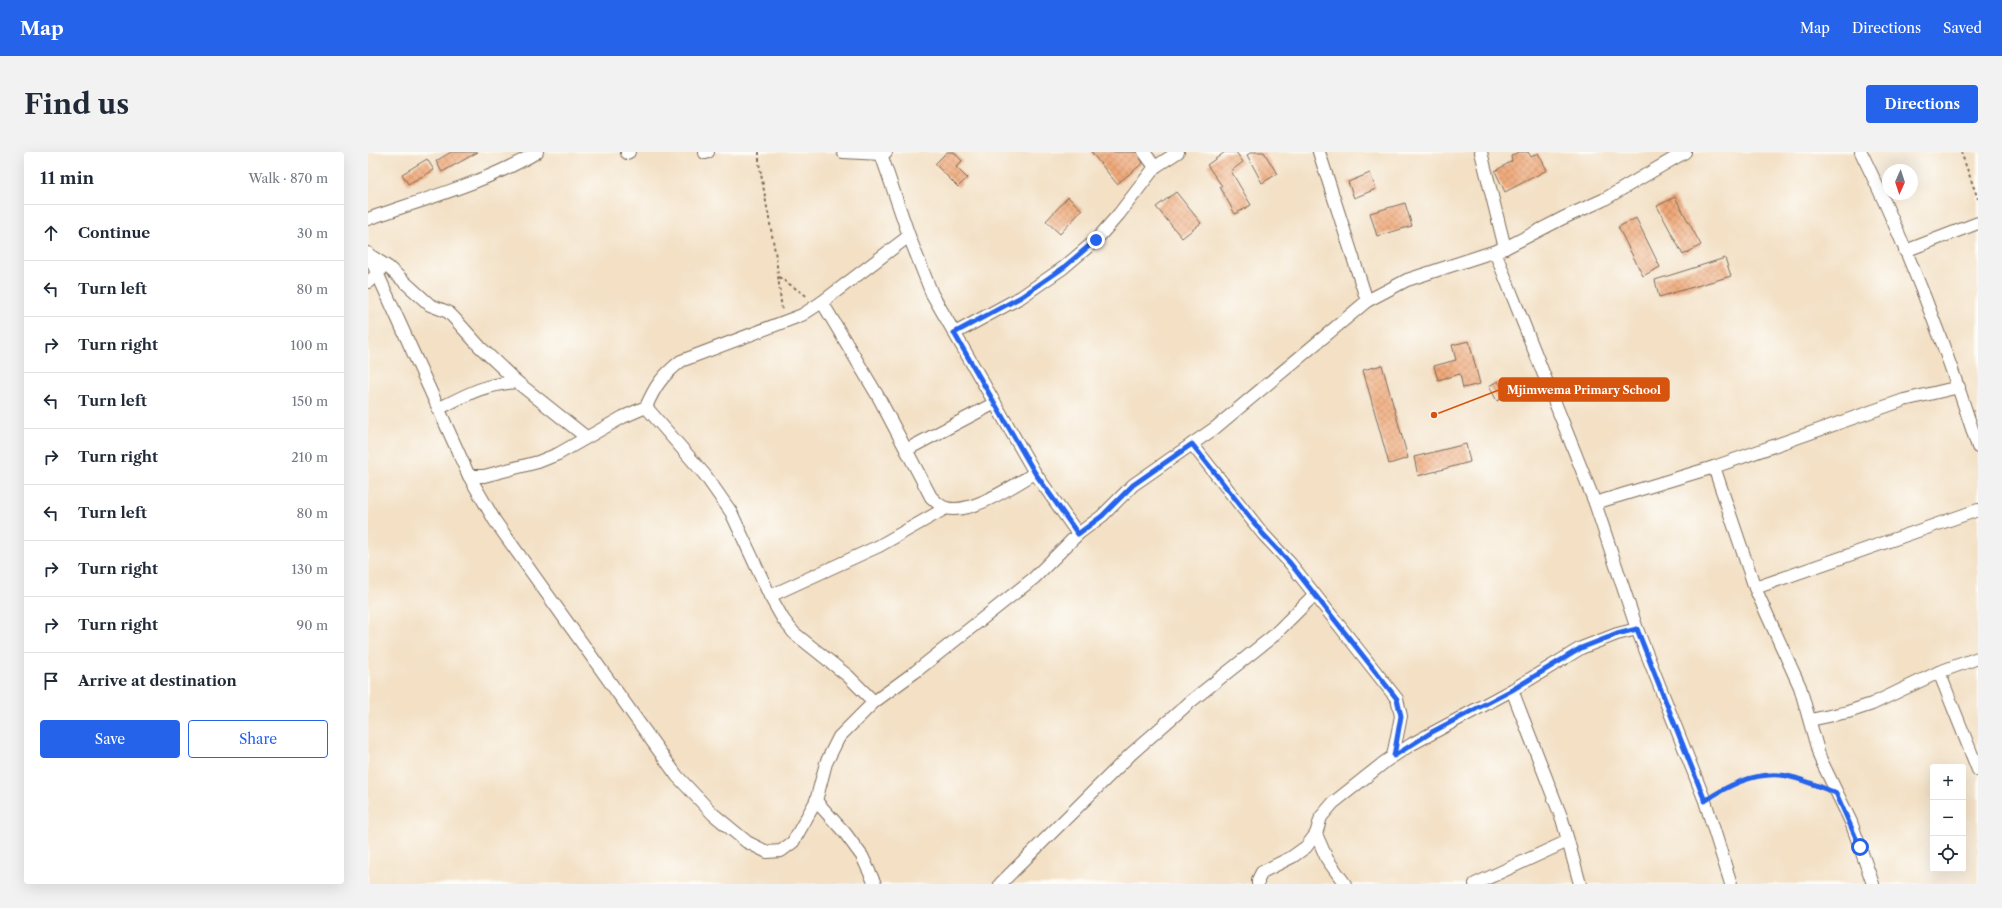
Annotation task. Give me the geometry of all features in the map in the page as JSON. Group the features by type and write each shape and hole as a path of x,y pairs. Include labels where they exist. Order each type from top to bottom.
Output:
{"street":[{"path":"368,219 496,172 523,161 537,152"},
{"path":"843,152 884,153 909,236 932,294 1035,473 1078,534"},
{"path":"1144,152 1155,168"},
{"path":"954,333 1021,297 1063,268 1096,240 1155,168 1178,152"},
{"path":"1319,152 1367,302"},
{"path":"1481,152 1500,250 1595,503 1637,629 1705,801 1731,884"},
{"path":"369,254 468,476 495,522 673,769 713,814 747,842 767,852 782,851 793,842 816,801 826,763 839,737 874,702 915,672 1034,578 1078,534 1102,516 1133,485 1215,428 1367,302 1407,280 1500,250 1563,218 1603,200 1685,152"},
{"path":"1861,152 1885,201 1905,250 1958,387 1978,447"},
{"path":"1905,250 1978,223"},
{"path":"468,476 484,476 538,462 558,454 623,417 646,408 655,387 666,373 681,361 802,316 909,236"},
{"path":"369,254 388,267 430,305 448,312 480,347 517,382 586,438"},
{"path":"368,282 378,273"},
{"path":"820,303 879,398 931,497 946,508 959,509 974,505 1035,473"},
{"path":"438,409 479,389 497,383 517,382"},
{"path":"1595,503 1714,467 1904,400 1958,387"},
{"path":"906,450 995,402"},
{"path":"646,408 705,474 731,512 770,596 783,619 794,633 848,676 874,702"},
{"path":"1192,444 1397,699 1401,716 1394,756"},
{"path":"1714,467 1755,588 1800,687 1820,758 1850,822 1873,884"},
{"path":"770,596 879,546 946,508"},
{"path":"1755,588 1978,510"},
{"path":"1001,883 1131,754 1190,702 1272,637 1314,595"},
{"path":"1258,884 1258,880 1262,872 1292,858 1306,847 1316,834 1321,817 1333,804 1353,786 1394,756 1432,732 1512,690 1581,648 1617,634 1637,629"},
{"path":"1810,720 1848,712 1872,704 1939,672 1978,658"},
{"path":"1939,672 1978,770"},
{"path":"1512,690 1551,787 1580,884"},
{"path":"816,801 846,833 862,856 875,884"},
{"path":"1316,834 1327,859 1345,884"},
{"path":"1475,884 1568,841"}],"path":[{"path":"760,152 763,186 779,277 784,322"},
{"path":"1962,152 1978,200"},
{"path":"779,277 820,303"},
{"path":"1705,801 1724,788 1742,780 1779,775 1794,777 1836,793"}],"building":[{"path":"451,152 478,152 442,172 436,161"},
{"path":"947,152 954,152 962,161 956,167 967,178 958,187 935,164"},
{"path":"1091,152 1137,152 1143,163 1117,184"},
{"path":"1225,152 1236,152 1243,162 1231,171 1251,205 1235,214 1220,187 1222,186 1207,165"},
{"path":"1252,152 1264,152 1277,174 1262,183 1247,155"},
{"path":"1518,152 1528,152 1531,157 1538,153 1547,170 1505,192 1495,171 1512,161 1511,156"},
{"path":"427,159 434,170 408,184 402,174"},
{"path":"1370,173 1376,189 1354,198 1348,182"},
{"path":"1176,192 1201,223 1182,238 1156,207"},
{"path":"1068,197 1082,210 1060,234 1046,221"},
{"path":"1675,197 1701,245 1683,255 1657,206"},
{"path":"1405,203 1412,226 1377,236 1370,213"},
{"path":"1636,218 1660,267 1643,276 1618,227"},
{"path":"1725,258 1731,276 1659,297 1655,280"},
{"path":"1469,341 1480,384 1463,388 1460,374 1438,380 1434,366 1456,360 1452,345"},
{"path":"1382,365 1408,458 1389,464 1363,370"},
{"path":"1498,381 1506,396 1497,401 1489,386"},
{"path":"1466,444 1470,462 1418,476 1414,457"}],"place":[{"name":"Mjimwema Primary School","path":"1434,415"}],"route":[{"path":"1096,240 1063,268 1021,297 954,333 1035,473 1078,534 1102,516 1133,485 1192,444 1263,534 1290,563 1314,595 1390,688 1397,699 1401,716 1394,756 1432,732 1512,690 1581,648 1617,634 1637,629 1705,801 1724,788 1742,780 1779,775 1794,777 1836,793 1860,847"}]}
